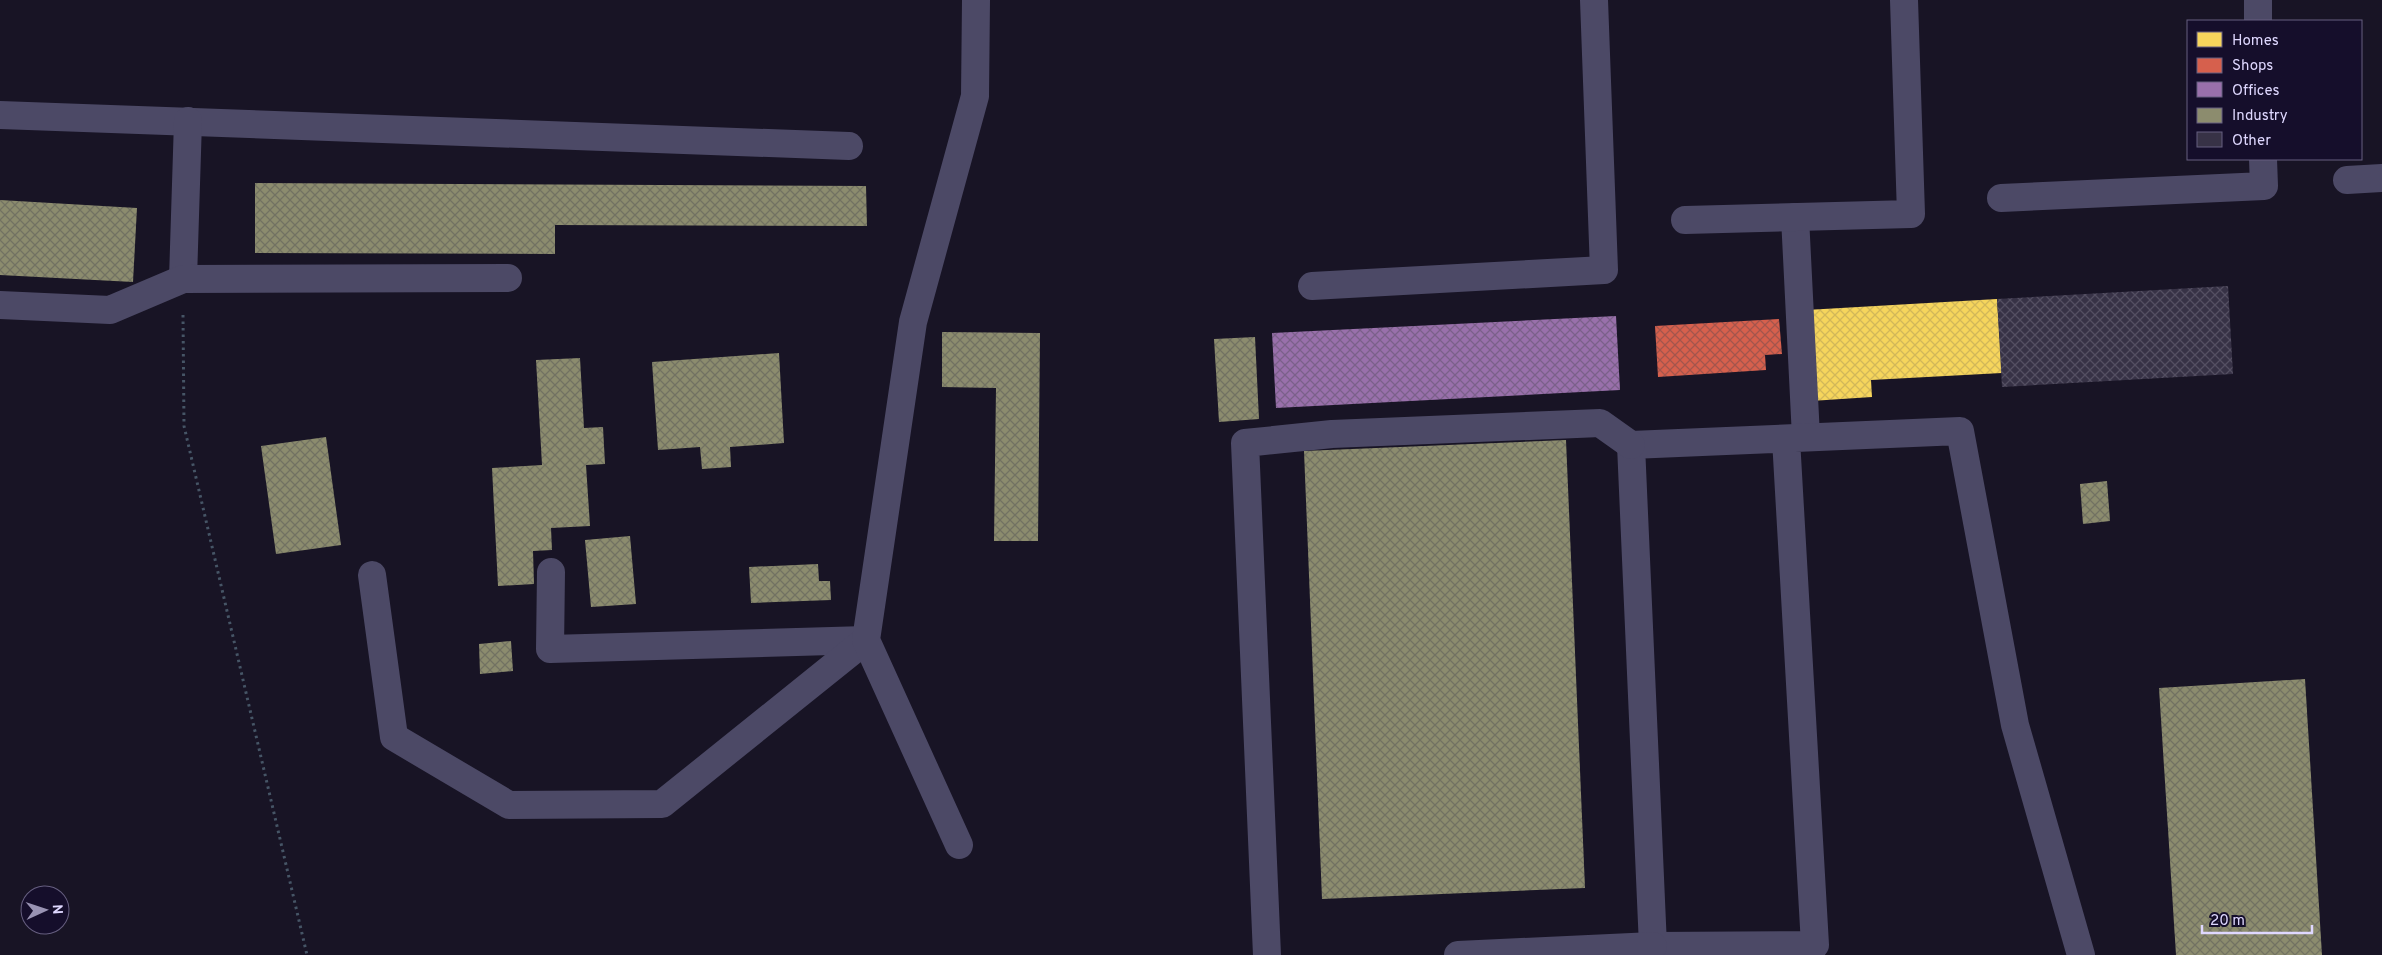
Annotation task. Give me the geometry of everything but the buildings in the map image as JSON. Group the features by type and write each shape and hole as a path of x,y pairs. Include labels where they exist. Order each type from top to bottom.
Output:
{"lane":[{"path":"959,845 866,640 913,322 975,96 976,0"},
{"path":"1312,286 1604,270 1594,0"},
{"path":"1685,220 1911,214 1904,0"},
{"path":"2258,0 2258,20"},
{"path":"0,116 188,121 849,146"},
{"path":"183,279 188,121"},
{"path":"2001,198 2264,186 2263,160"},
{"path":"2347,180 2382,178"},
{"path":"1458,955 1653,946 1815,945 1796,438 1795,217"},
{"path":"0,305 110,310 183,279 508,278"},
{"path":"1267,955 1245,442 1332,434 1600,423 1631,445 1960,431 2015,725 2081,955"},
{"path":"1631,445 1653,946"},
{"path":"551,572 550,649 866,640"},
{"path":"372,575 394,737 509,805 662,804 866,640"}],"path":[{"path":"183,279 184,426 307,955"}]}
